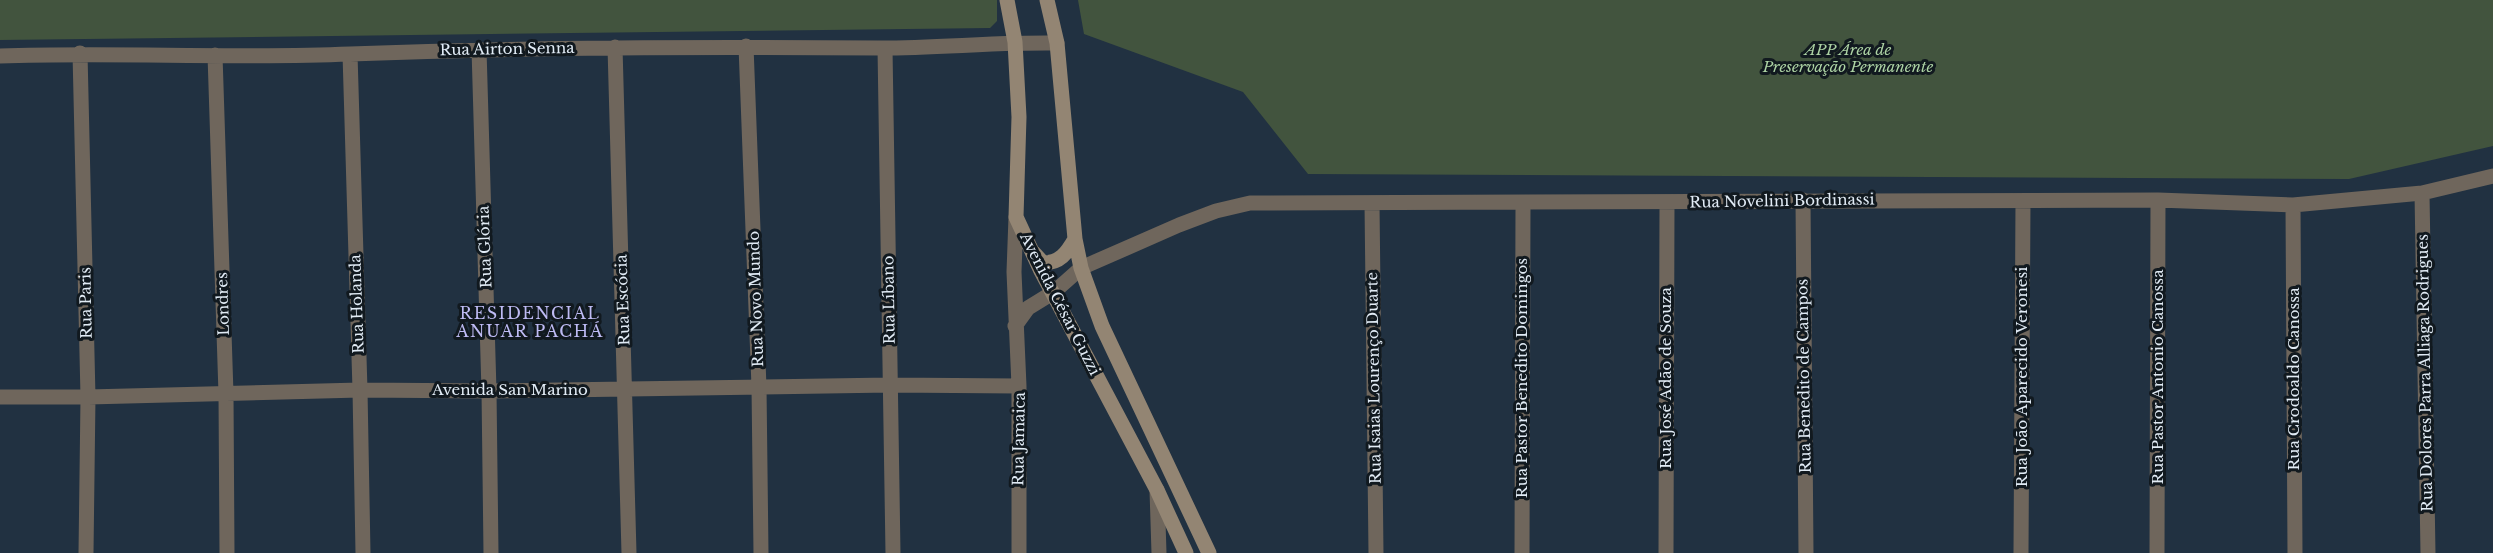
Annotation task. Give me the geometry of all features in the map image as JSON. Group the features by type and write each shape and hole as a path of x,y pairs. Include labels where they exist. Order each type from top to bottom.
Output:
{"street":[{"name":"Avenida César Guzzi","path":"1006,0 1015,42 1019,117 1016,217 1157,490 1186,553"},
{"name":"Avenida César Guzzi","path":"1047,0 1057,44 1076,239 1081,268 1102,326 1209,553"},
{"name":"Rua Airton Senna","path":"0,56 80,53 350,54 615,47 885,48 1015,42 1057,44"},
{"name":"Rua Novo Mundo","path":"746,46 759,387 761,553"},
{"name":"Rua Escócia","path":"615,47 629,553"},
{"name":"Rua Líbano","path":"885,48 893,553"},
{"name":"Rua Glória","path":"479,49 489,391 491,553"},
{"name":"Rua Paris","path":"80,53 88,397 86,553"},
{"name":"Rua Holanda","path":"350,54 363,553"},
{"name":"Londres","path":"215,55 226,394 227,553"},
{"name":"Rua Novelini Bordinassi","path":"1054,292 1081,268 1179,225 1216,211 1250,203 1523,204 1803,200 2158,200 2293,205 2422,193 2493,176"},
{"name":"Rua Dolores Parra Alliaga Rodrigues","path":"2422,193 2428,553"},
{"name":"Rua Benedito de Campos","path":"1803,200 1806,553"},
{"name":"Rua Pastor Antonio Canossa","path":"2157,553 2158,200"},
{"name":"Rua João Aparecido Veronesi","path":"2021,553 2023,201"},
{"name":"Rua José Adão de Souza","path":"1666,202 1666,553"},
{"name":"Rua Isaias Lourenço Duarte","path":"1372,203 1376,553"},
{"name":"Rua Pastor Benedito Domingos","path":"1522,553 1523,204"},
{"name":"Rua Crodoaldo Canossa","path":"2293,205 2295,553"},
{"name":"Rua Jamaica","path":"1016,217 1015,326 1019,386 1019,553"},
{"path":"1033,252 1043,263 1054,263 1067,254 1076,239"},
{"path":"1015,326 1034,303 1054,292"},
{"name":"Avenida San Marino","path":"0,397 360,390 1019,386"},
{"path":"1157,490 1159,553"}],"green space":[{"path":"0,0 997,0 997,21 990,28 0,40"},
{"name":"APP Área de Preservação Permanente","path":"1078,0 2493,0 2493,146 2349,179 1308,174 1243,92 1084,34"}],"district":[{"name":"RESIDENCIAL ANUAR PACHÁ","path":"530,322"}]}
